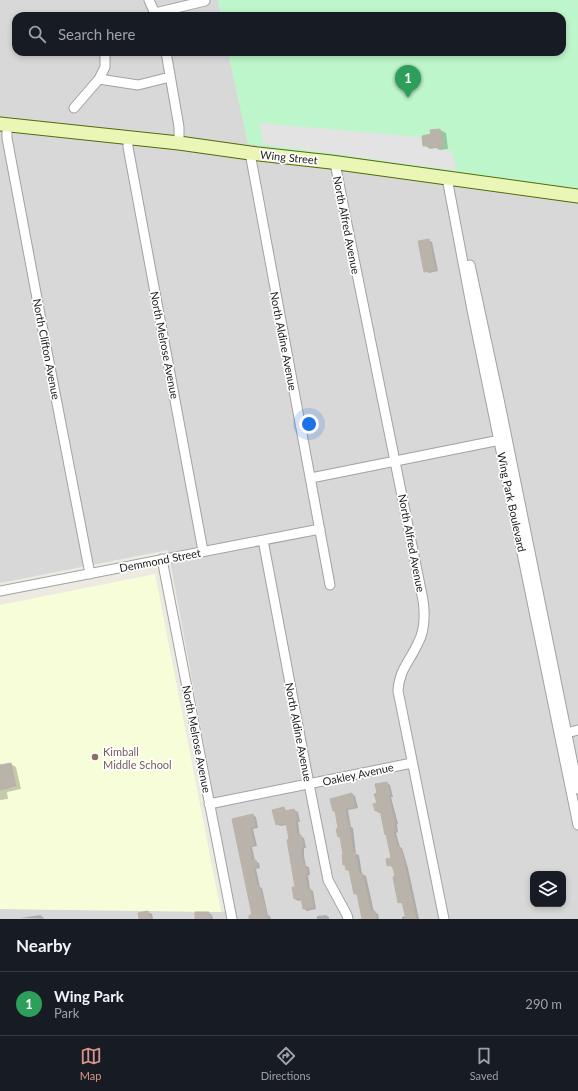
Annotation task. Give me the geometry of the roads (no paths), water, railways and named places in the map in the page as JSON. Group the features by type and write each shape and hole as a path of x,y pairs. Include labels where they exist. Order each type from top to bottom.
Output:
{"street":[{"path":"148,0 155,12"},
{"path":"164,12 205,1"},
{"path":"74,108 99,79 105,67 105,56"},
{"path":"167,56 179,127 179,143"},
{"path":"99,79 138,85 170,77"},
{"name":"Wing Street","path":"4,124 179,143 578,196"},
{"name":"North Clifton Avenue","path":"4,124 8,138 43,333 90,574"},
{"name":"North Melrose Avenue","path":"128,138 128,147 203,552"},
{"name":"North Aldine Avenue","path":"250,153 330,585"},
{"name":"North Alfred Avenue","path":"335,163 425,610 419,642 402,670 398,682 400,701 412,763 444,919"},
{"name":"Wing Park Boulevard","path":"449,178 500,404 503,439 578,825"},
{"path":"310,478 503,439"},
{"name":"Wing Park Boulevard","path":"503,439 578,789"},
{"name":"Demmond Street","path":"0,591 320,529"},
{"name":"North Aldine Avenue","path":"263,540 328,880 348,919"},
{"name":"North Melrose Avenue","path":"162,559 232,919"},
{"path":"566,733 578,730"},
{"name":"Oakley Avenue","path":"209,804 412,763"}],"place":[{"name":"Wing Park","path":"408,98"},
{"name":"Kimball Middle School","path":"95,757"}]}
